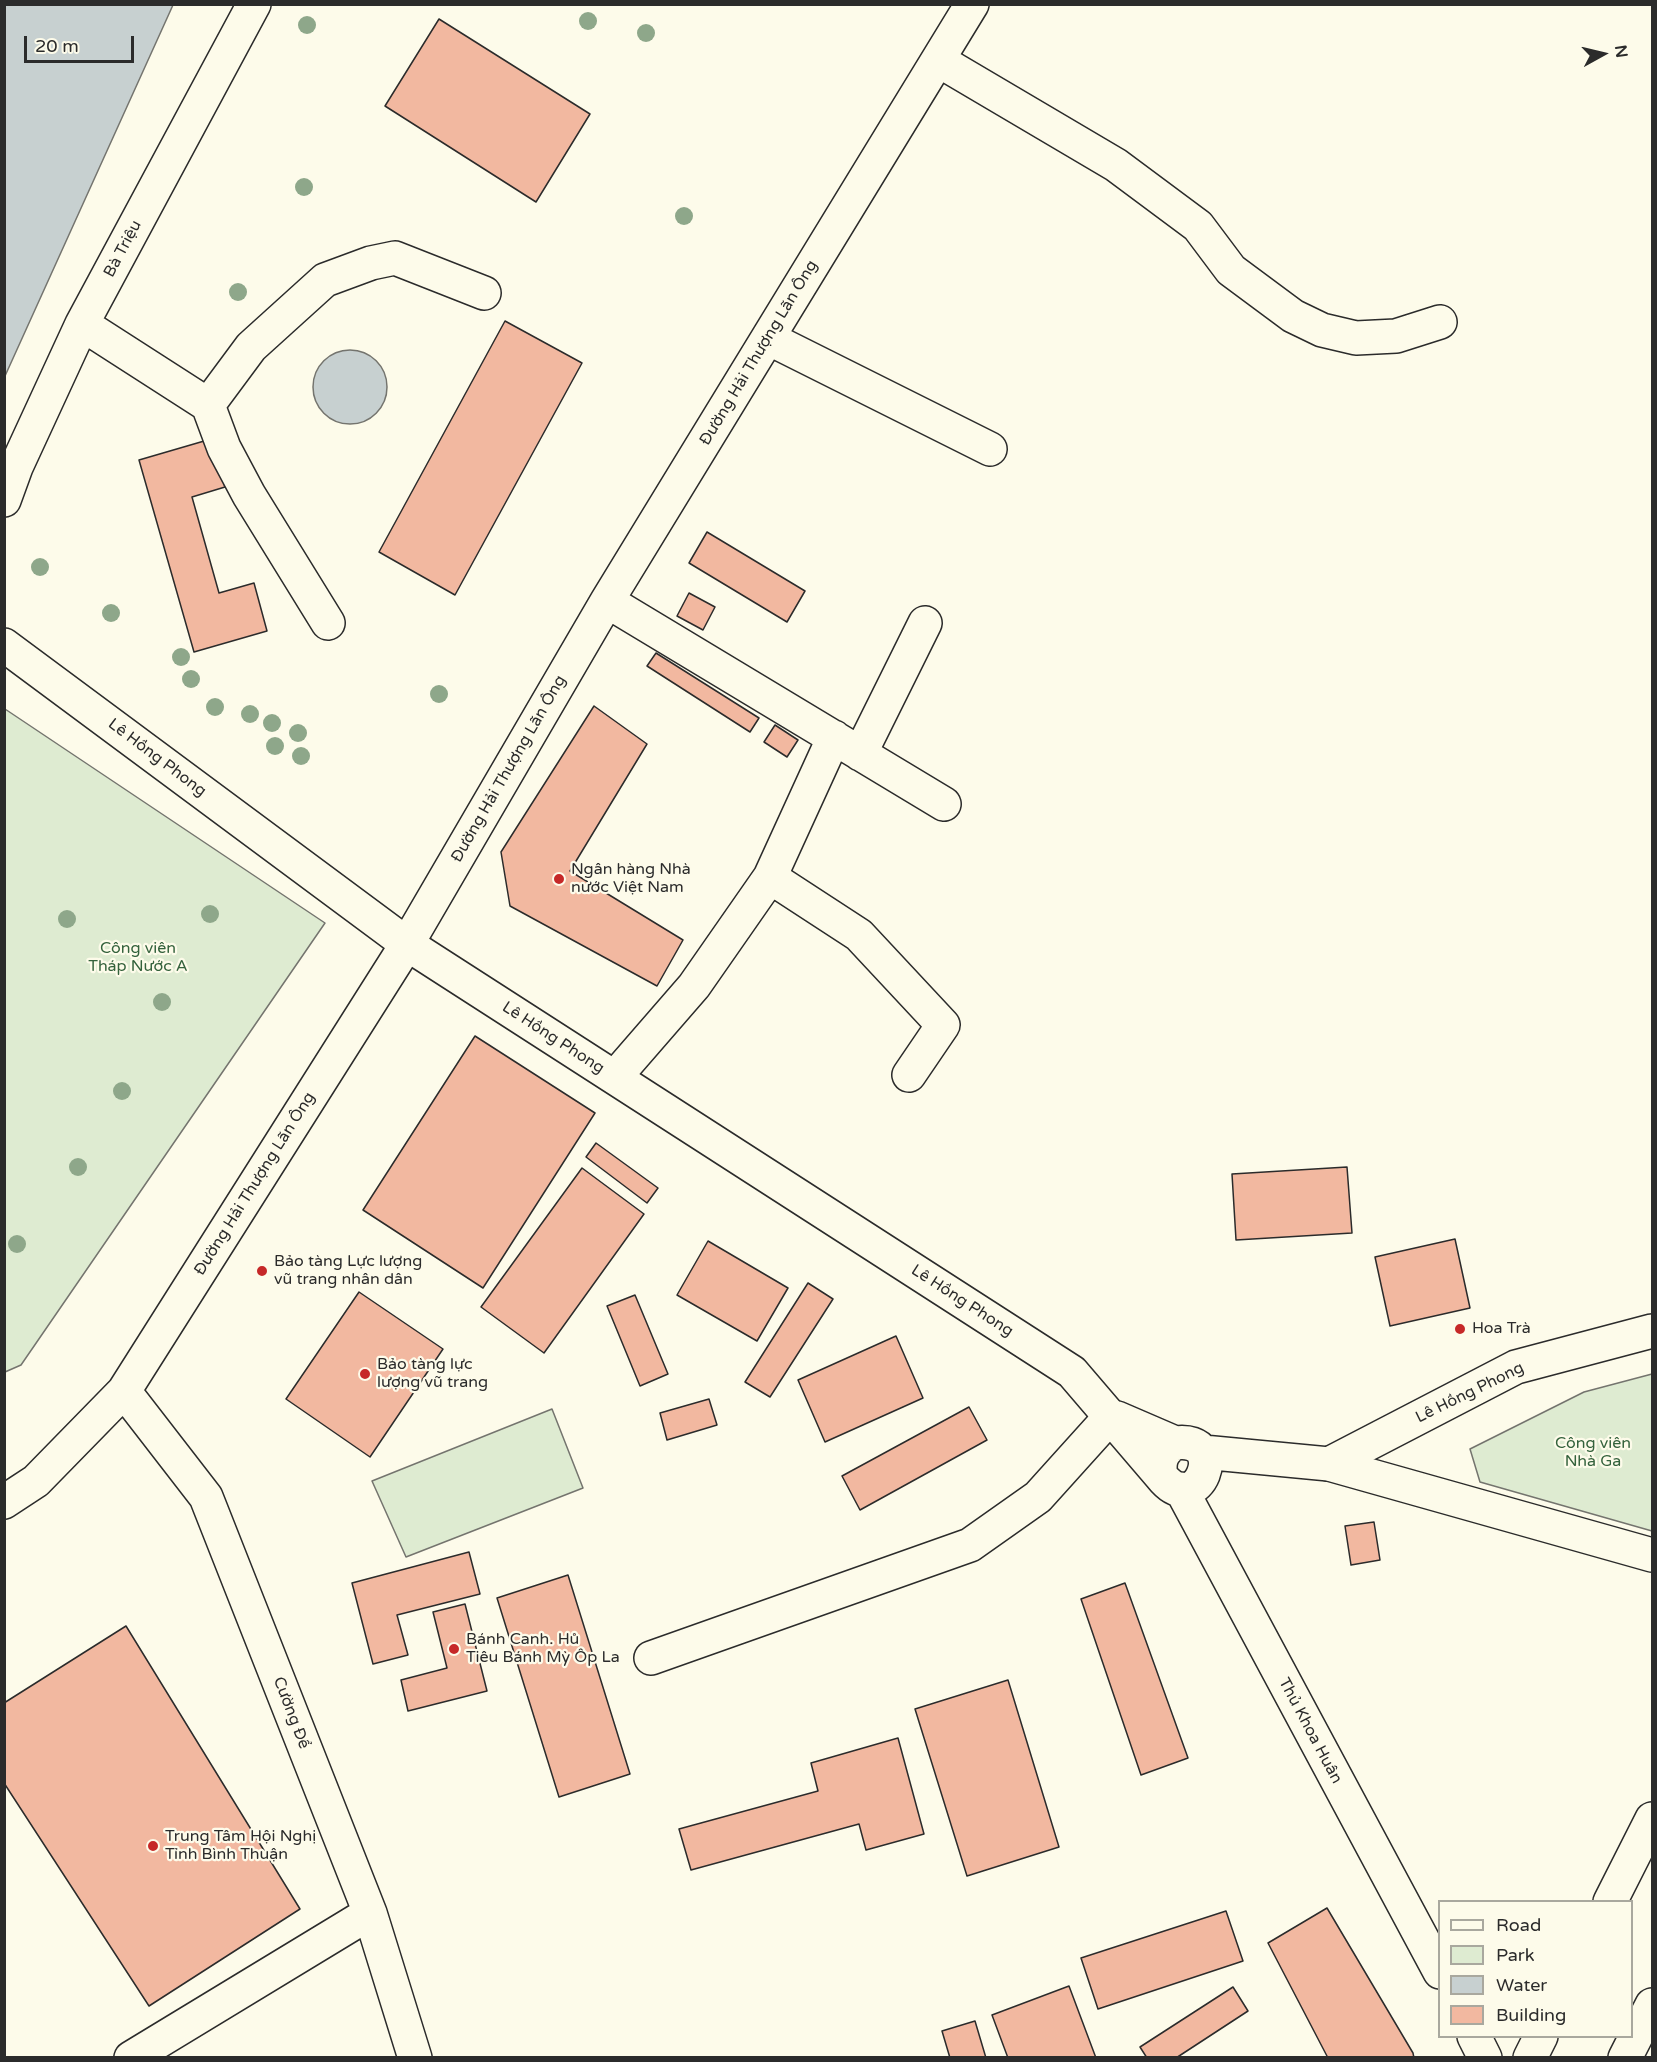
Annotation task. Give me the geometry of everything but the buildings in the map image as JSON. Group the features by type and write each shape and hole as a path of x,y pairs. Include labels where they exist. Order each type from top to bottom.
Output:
{"street":[{"name":"Bà Triệu","path":"4,500 16,467 82,324 254,4"},
{"name":"Đường Hải Thượng Lãn Ông","path":"4,1502 36,1481 124,1391 407,944 607,601 972,4"},
{"path":"938,60 1116,165 1198,226 1231,270 1293,316 1322,330 1356,338 1396,336 1440,322"},
{"path":"208,405 251,347 325,280 371,263 395,258 484,293"},
{"path":"82,324 208,405 224,448 249,495 328,623"},
{"path":"768,338 990,449"},
{"path":"607,601 944,804"},
{"path":"615,1077 694,986 770,877 847,745 925,623"},
{"name":"Lê Hồng Phong","path":"4,645 407,944 1072,1372 1171,1483"},
{"path":"770,877 859,935 943,1025 909,1075"},
{"name":"Lê Hồng Phong","path":"1329,1464 1516,1367 1653,1331"},
{"name":"Cường Để","path":"124,1391 206,1497 370,1912 415,2058"},
{"path":"651,1658 970,1545 1038,1497 1111,1416"},
{"name":"Lê Hồng Phong","path":"1111,1416 1189,1448 1329,1464 1653,1555"},
{"path":"1189,1448 1206,1467 1201,1481 1189,1489 1171,1483 1160,1460 1164,1452 1189,1448"},
{"name":"Thủ Khoa Huân","path":"1171,1483 1438,1968"},
{"path":"1611,1900 1653,1819"},
{"path":"131,2058 370,1912"},
{"path":"1625,2058 1653,2005"},
{"path":"1475,2038 1485,2058"},
{"path":"1530,2058 1540,2038"}],"green space":[{"name":"Công viên Tháp Nước A","path":"5,709 325,923 21,1365 5,1372"},
{"name":"Công viên Nhà Ga","path":"1652,1374 1652,1531 1480,1482 1470,1449 1584,1392"},
{"path":"552,1409 583,1488 406,1557 372,1481"}],"water":[{"path":"4,5 173,5 5,376"},
{"path":"350,350 364,353 376,361 384,373 387,387 384,401 376,413 364,421 350,424 336,421 324,413 316,401 313,387 316,373 324,361 336,353"}],"place":[{"name":"Ngân hàng Nhà nước Việt Nam","path":"559,879"},
{"name":"Bảo tàng Lực lượng vũ trang nhân dân","path":"262,1271"},
{"name":"Hoa Trà","path":"1460,1329"},
{"name":"Bảo tàng lực lượng vũ trang","path":"365,1374"},
{"name":"Bánh Canh. Hů Tiêu Bánh Mỳ Ôp La","path":"454,1649"},
{"name":"Trung Tâm Hội Nghị Tỉnh Bình Thuận","path":"153,1846"}]}
